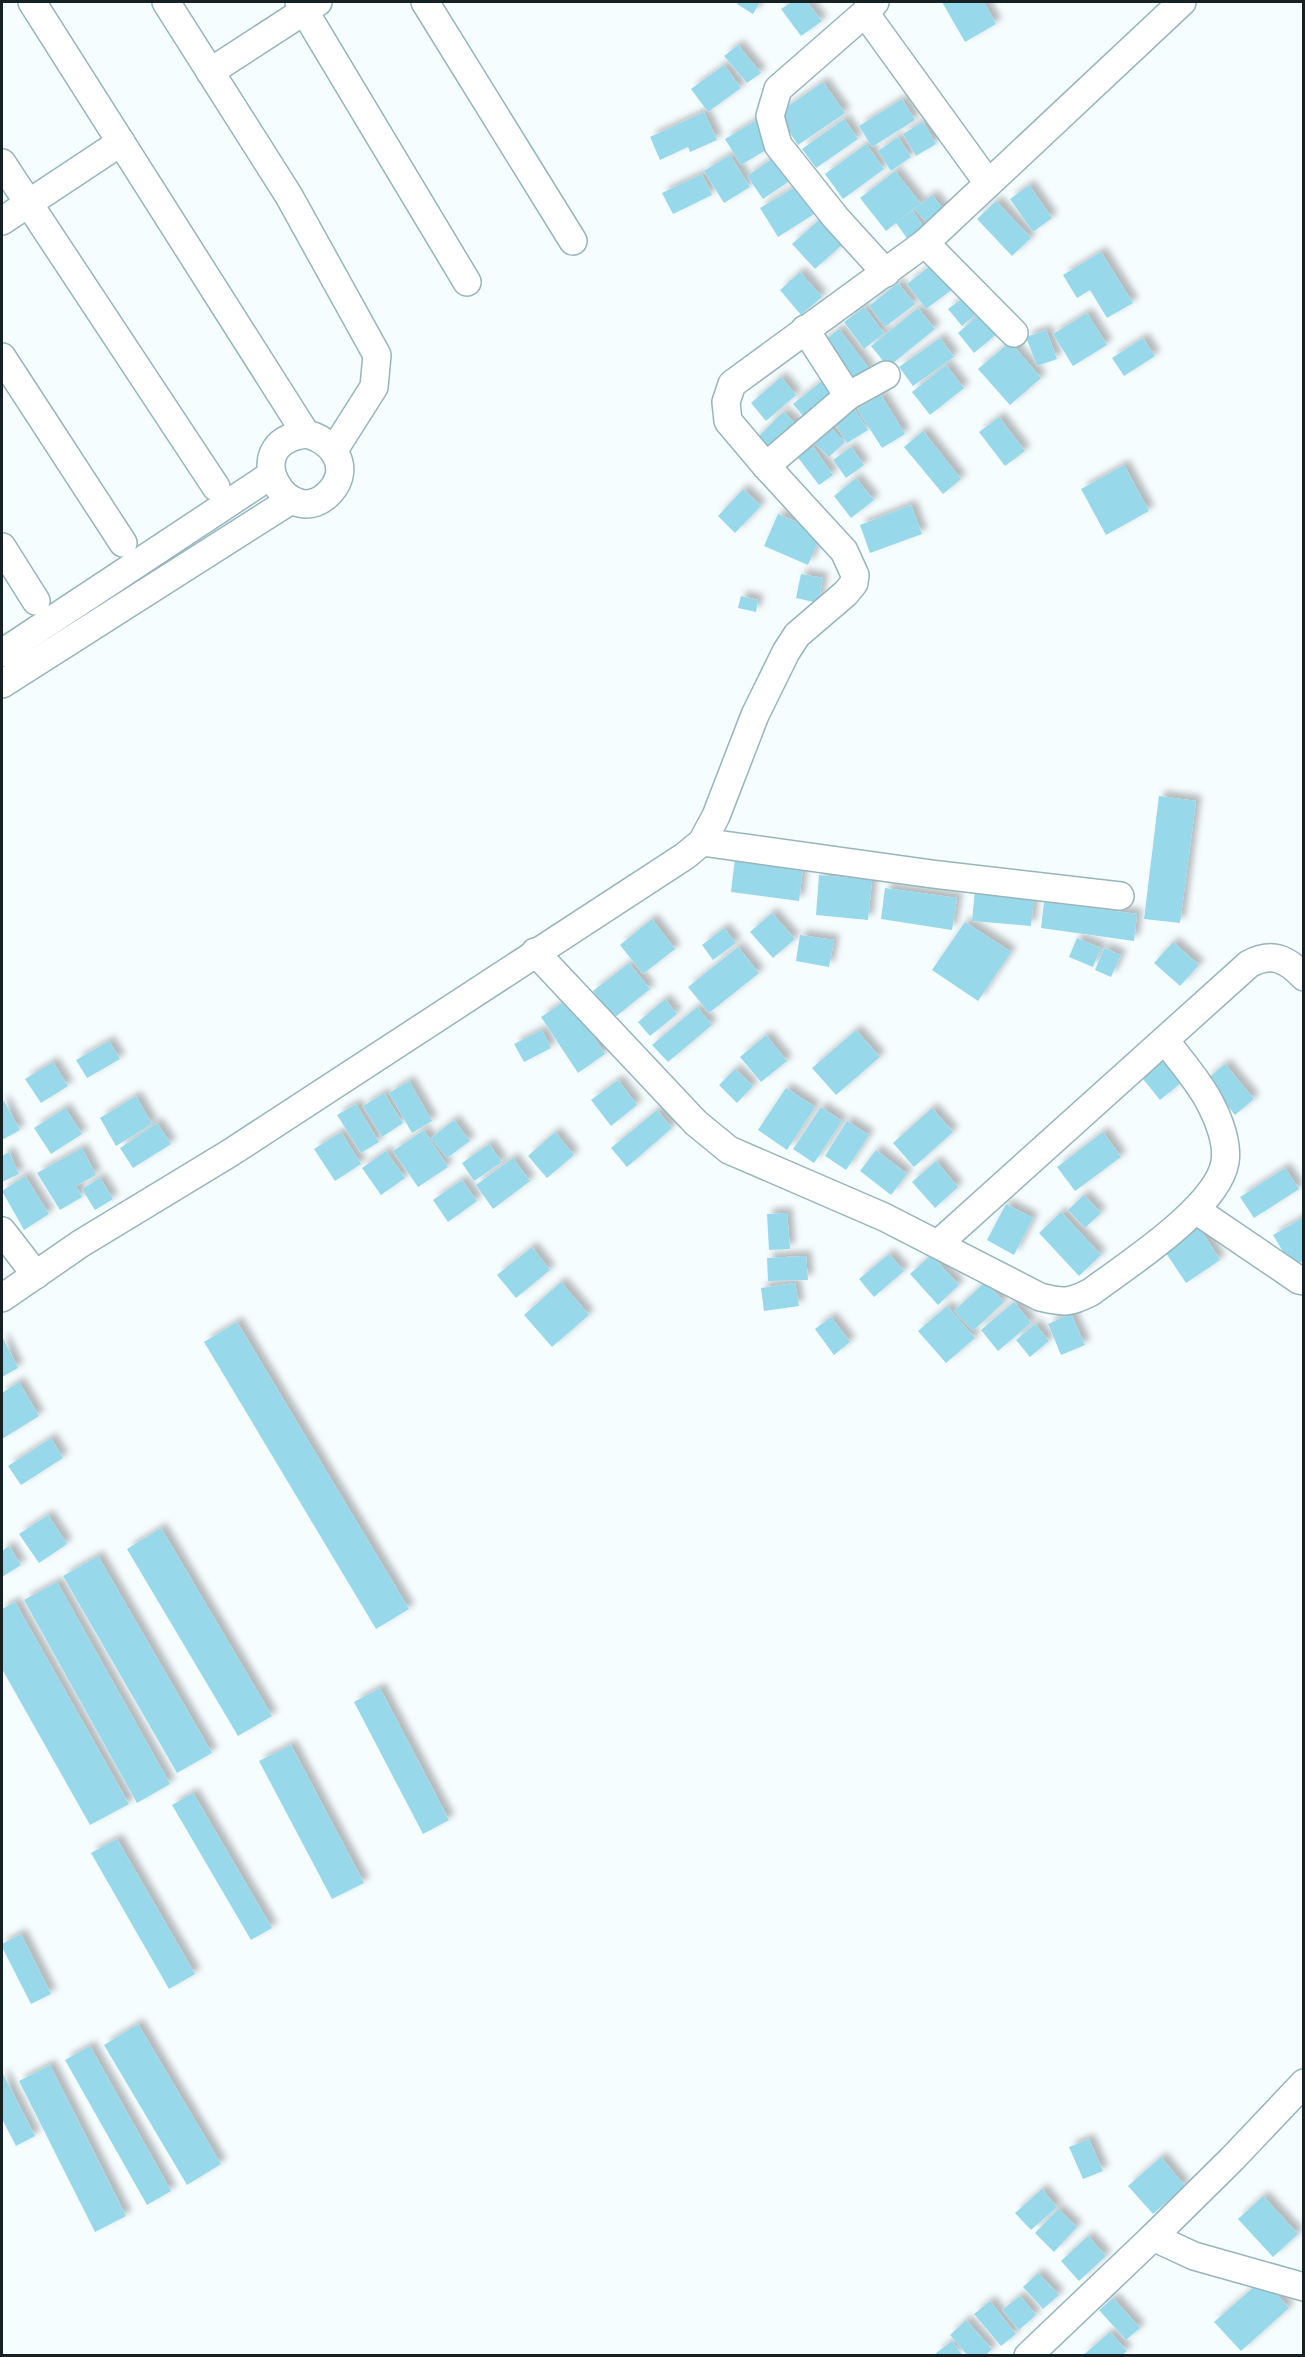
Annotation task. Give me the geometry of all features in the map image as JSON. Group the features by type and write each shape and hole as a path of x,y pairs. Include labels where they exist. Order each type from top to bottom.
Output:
{"street":[{"path":"32,2 306,434"},
{"path":"166,2 288,196 377,355 374,387 334,450"},
{"path":"425,2 573,241"},
{"path":"2,1298 80,1244 230,1153 685,856 702,842 722,802 755,714 775,671 797,635 846,593 854,583 855,575 844,551 728,421 725,412 728,392 732,384 925,243 1182,2"},
{"path":"210,72 307,4 467,282"},
{"path":"886,273 836,218 778,145 770,116 778,89 870,7 988,183"},
{"path":"2,221 121,142"},
{"path":"2,163 216,487"},
{"path":"925,243 1014,333"},
{"path":"805,329 848,396"},
{"path":"2,357 123,543"},
{"path":"766,466 848,396 886,375"},
{"path":"306,434 327,441 334,450 340,471 332,491 313,502 291,500 282,494 271,475 271,465 279,446 296,435 306,434"},
{"path":"2,653 271,475"},
{"path":"2,684 291,500"},
{"path":"2,547 36,601"},
{"path":"702,842 932,874 1120,896"},
{"path":"535,952 655,1081 714,1139 729,1150 885,1216 1040,1297 1058,1302 1073,1302 1091,1292 1196,1210 1215,1184 1225,1162 1223,1140 1210,1102 1166,1041"},
{"path":"938,1244 1249,964 1261,958 1281,958 1293,965 1304,977"},
{"path":"1196,1210 1299,1280 1304,1281"},
{"path":"2,1231 36,1275"},
{"path":"1028,2355 1153,2236 1304,2083"},
{"path":"1153,2236 1203,2259 1304,2288"}],"building":[{"path":"738,2 760,2 753,14 737,4"},
{"path":"792,2 807,2 822,21 801,36 781,9"},
{"path":"942,2 984,2 996,24 965,42"},
{"path":"738,45 761,73 747,83 724,56"},
{"path":"724,65 741,88 708,112 691,89"},
{"path":"823,82 845,113 798,145 777,114"},
{"path":"902,99 915,120 872,147 859,126"},
{"path":"704,112 717,140 690,152 688,147 660,160 650,137"},
{"path":"844,119 858,139 816,168 802,149"},
{"path":"755,121 771,147 741,165 725,139"},
{"path":"923,122 936,144 916,156 903,134"},
{"path":"898,137 911,157 891,171 878,151"},
{"path":"866,144 884,169 843,199 825,174"},
{"path":"779,154 794,178 763,199 747,176"},
{"path":"730,155 750,187 724,203 704,171"},
{"path":"895,171 921,204 898,221 913,211 928,233 912,245 896,223 886,231 860,198"},
{"path":"702,174 712,195 673,214 662,193"},
{"path":"1029,185 1052,218 1033,232 1010,199"},
{"path":"797,186 814,214 778,237 760,208"},
{"path":"932,195 950,217 933,231 915,209"},
{"path":"996,201 1031,238 1012,256 977,219"},
{"path":"820,219 843,244 815,269 792,244"},
{"path":"1101,252 1133,303 1107,318 1090,290 1077,298 1063,275"},
{"path":"934,263 954,288 926,309 907,284"},
{"path":"800,272 822,297 801,315 780,290"},
{"path":"898,283 915,304 885,327 869,306"},
{"path":"968,294 981,310 962,326 948,309"},
{"path":"864,307 884,333 864,349 844,322"},
{"path":"918,308 935,329 888,367 871,346"},
{"path":"982,312 999,332 974,353 958,333"},
{"path":"1087,313 1107,345 1073,366 1053,334"},
{"path":"839,329 871,371 850,388 818,346"},
{"path":"1046,330 1057,359 1037,366 1026,337"},
{"path":"940,338 954,357 913,386 899,367"},
{"path":"1143,338 1155,356 1124,376 1112,358"},
{"path":"1010,342 1041,378 1010,405 978,369"},
{"path":"946,365 964,388 930,415 912,392"},
{"path":"781,377 796,395 766,421 751,403"},
{"path":"823,380 839,399 809,423 793,404"},
{"path":"881,395 905,434 882,448 857,409"},
{"path":"850,402 868,430 847,443 829,415"},
{"path":"783,412 802,429 772,460 753,442"},
{"path":"999,417 1025,451 1005,466 979,432"},
{"path":"829,426 845,442 829,457 813,442"},
{"path":"923,431 961,479 943,494 904,447"},
{"path":"811,444 833,475 819,485 796,455"},
{"path":"851,447 864,465 846,478 833,460"},
{"path":"1124,465 1149,511 1106,535 1081,489"},
{"path":"856,478 874,500 851,518 834,496"},
{"path":"743,489 761,506 735,533 718,516"},
{"path":"911,505 922,534 870,553 860,525"},
{"path":"778,514 822,533 808,565 764,546"},
{"path":"801,574 823,578 818,603 796,598"},
{"path":"741,596 758,600 756,612 738,608"},
{"path":"1159,796 1196,801 1180,923 1144,919"},
{"path":"735,858 803,867 799,901 731,892"},
{"path":"819,875 872,880 868,920 816,915"},
{"path":"885,888 957,898 952,930 881,919"},
{"path":"975,890 1034,895 1031,926 972,921"},
{"path":"1044,902 1137,914 1134,941 1041,928"},
{"path":"772,913 795,939 773,958 750,932"},
{"path":"652,919 675,949 643,974 620,945"},
{"path":"965,922 1011,952 978,1001 932,970"},
{"path":"724,928 736,943 713,960 702,945"},
{"path":"800,935 834,940 829,967 796,961"},
{"path":"1077,938 1101,948 1093,967 1069,957"},
{"path":"1173,942 1199,965 1180,986 1154,963"},
{"path":"738,947 759,973 709,1013 688,987"},
{"path":"1104,948 1121,955 1111,977 1095,970"},
{"path":"629,963 650,989 614,1018 593,991"},
{"path":"568,999 605,1054 578,1073 541,1017"},
{"path":"665,999 677,1014 650,1036 638,1022"},
{"path":"697,1007 712,1025 668,1062 652,1045"},
{"path":"542,1030 551,1048 524,1062 514,1044"},
{"path":"856,1030 880,1057 836,1095 812,1068"},
{"path":"766,1035 787,1061 761,1082 740,1057"},
{"path":"109,1041 120,1059 87,1078 76,1060"},
{"path":"1161,1056 1182,1082 1160,1100 1139,1074"},
{"path":"53,1062 68,1086 41,1103 25,1079"},
{"path":"1225,1064 1254,1099 1235,1115 1206,1080"},
{"path":"735,1069 753,1086 737,1103 719,1085"},
{"path":"618,1080 637,1105 611,1126 591,1100"},
{"path":"409,1081 432,1121 412,1133 389,1093"},
{"path":"786,1088 815,1107 787,1150 758,1130"},
{"path":"384,1093 403,1123 382,1137 363,1106"},
{"path":"136,1096 152,1124 116,1146 100,1118"},
{"path":"4,1101 20,1130 2,1140 2,1102"},
{"path":"356,1104 379,1142 361,1153 337,1115"},
{"path":"821,1107 842,1121 814,1163 793,1149"},
{"path":"65,1108 82,1134 51,1154 34,1128"},
{"path":"932,1108 953,1132 914,1167 893,1143"},
{"path":"657,1110 672,1128 627,1167 611,1148"},
{"path":"454,1120 470,1141 447,1158 431,1138"},
{"path":"847,1121 869,1135 846,1170 825,1156"},
{"path":"157,1123 171,1144 133,1168 120,1148"},
{"path":"424,1130 448,1167 418,1187 393,1151"},
{"path":"341,1132 361,1164 335,1181 314,1149"},
{"path":"555,1132 574,1155 547,1178 528,1156"},
{"path":"1103,1132 1121,1157 1075,1191 1057,1167"},
{"path":"489,1144 502,1162 474,1181 462,1163"},
{"path":"82,1148 96,1175 76,1186 82,1197 60,1210 37,1173"},
{"path":"876,1150 907,1174 891,1195 860,1171"},
{"path":"386,1151 405,1178 381,1195 362,1168"},
{"path":"9,1152 19,1174 2,1182 2,1156"},
{"path":"513,1158 530,1181 493,1209 476,1185"},
{"path":"936,1161 958,1187 935,1208 912,1182"},
{"path":"1285,1168 1299,1189 1254,1218 1240,1197"},
{"path":"25,1176 49,1214 24,1230 2,1191"},
{"path":"100,1178 113,1199 95,1210 82,1189"},
{"path":"462,1180 477,1201 448,1222 433,1200"},
{"path":"1084,1195 1101,1213 1085,1228 1068,1210"},
{"path":"1006,1204 1033,1218 1014,1255 987,1240"},
{"path":"1061,1212 1101,1255 1079,1276 1039,1233"},
{"path":"787,1213 790,1249 769,1250 767,1214"},
{"path":"1304,1217 1304,1260 1292,1267 1273,1235"},
{"path":"1199,1227 1220,1260 1186,1283 1164,1250"},
{"path":"532,1247 550,1270 516,1298 497,1275"},
{"path":"889,1254 904,1271 874,1297 859,1279"},
{"path":"931,1255 959,1285 938,1305 910,1274"},
{"path":"806,1256 808,1280 768,1281 767,1258"},
{"path":"561,1282 589,1315 552,1347 524,1315"},
{"path":"985,1282 1004,1302 973,1331 954,1311"},
{"path":"795,1283 799,1306 764,1311 761,1288"},
{"path":"1014,1302 1031,1323 998,1351 981,1330"},
{"path":"947,1306 975,1338 946,1363 918,1331"},
{"path":"1071,1314 1085,1345 1061,1355 1048,1324"},
{"path":"831,1317 850,1342 834,1355 815,1329"},
{"path":"237,1322 409,1609 376,1629 204,1342"},
{"path":"1035,1324 1049,1341 1030,1357 1016,1340"},
{"path":"2,1336 18,1368 2,1377"},
{"path":"19,1382 39,1416 2,1439 2,1393"},
{"path":"51,1438 63,1458 21,1485 8,1466"},
{"path":"48,1515 67,1544 39,1563 19,1534"},
{"path":"161,1528 272,1716 238,1736 127,1549"},
{"path":"9,1546 21,1565 2,1577 2,1551"},
{"path":"98,1556 212,1753 177,1773 63,1576"},
{"path":"57,1582 170,1784 137,1803 24,1600"},
{"path":"15,1602 129,1804 90,1825 2,1669 2,1609"},
{"path":"380,1688 449,1820 423,1834 354,1702"},
{"path":"291,1745 364,1883 332,1899 259,1761"},
{"path":"193,1793 272,1928 251,1940 172,1805"},
{"path":"117,1839 195,1974 169,1989 91,1853"},
{"path":"21,1934 51,1994 31,2004 2,1947 2,1944"},
{"path":"138,2024 221,2164 187,2185 104,2045"},
{"path":"90,2046 171,2191 147,2205 65,2060"},
{"path":"50,2065 126,2216 95,2232 19,2081"},
{"path":"2,2072 35,2136 16,2146 2,2119"},
{"path":"1089,2139 1103,2171 1083,2179 1069,2147"},
{"path":"1161,2157 1185,2186 1153,2214 1128,2186"},
{"path":"1042,2189 1057,2207 1031,2230 1015,2213"},
{"path":"1263,2196 1298,2234 1273,2257 1238,2219"},
{"path":"1058,2209 1077,2227 1054,2252 1035,2233"},
{"path":"1088,2236 1106,2256 1079,2281 1061,2261"},
{"path":"1038,2273 1059,2295 1043,2309 1023,2287"},
{"path":"1263,2279 1289,2308 1241,2351 1214,2322"},
{"path":"1020,2296 1036,2315 1019,2330 1002,2310"},
{"path":"1113,2298 1140,2328 1126,2340 1099,2310"},
{"path":"990,2301 1016,2334 1001,2346 974,2314"},
{"path":"966,2320 992,2349 985,2356 968,2356 950,2335"},
{"path":"1110,2332 1127,2351 1121,2356 1082,2356"},
{"path":"952,2341 963,2356 938,2356 936,2353"}]}
